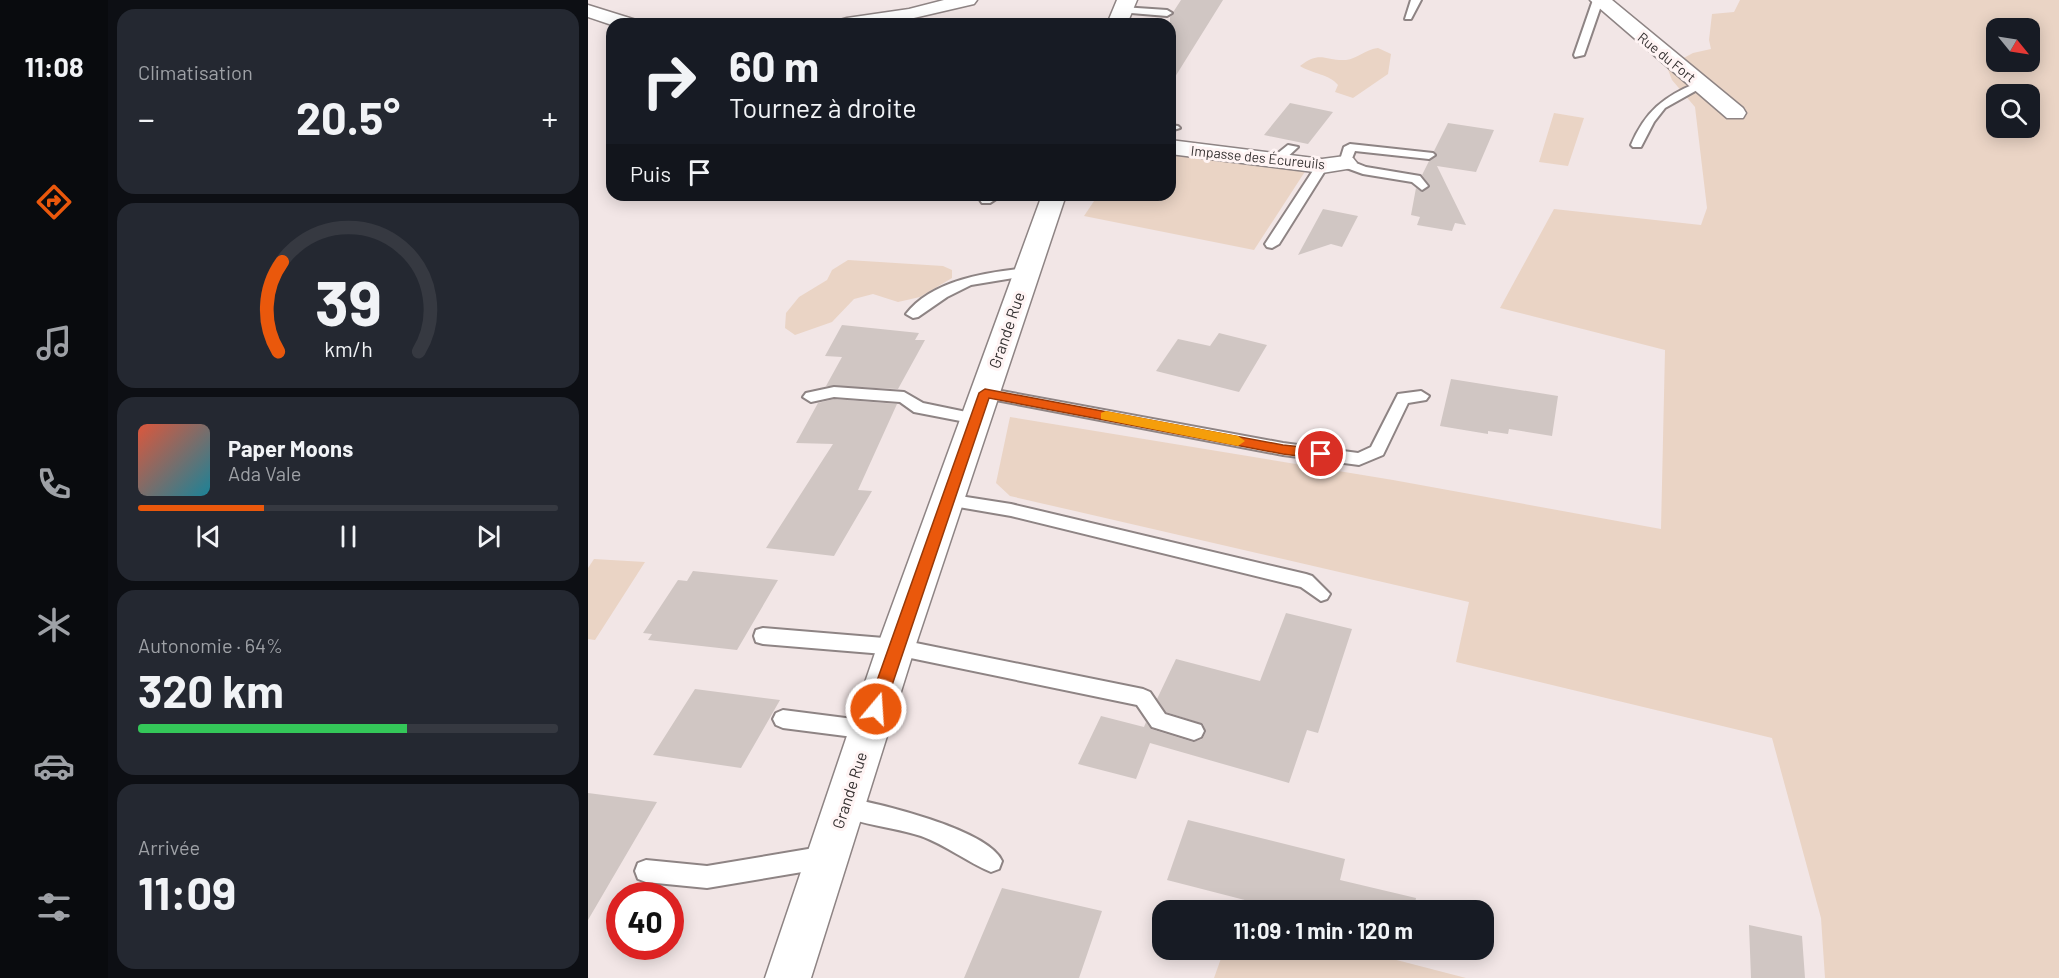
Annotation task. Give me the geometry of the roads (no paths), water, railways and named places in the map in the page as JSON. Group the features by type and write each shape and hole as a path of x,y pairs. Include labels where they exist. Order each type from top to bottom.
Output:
{"street":[{"path":"888,18 967,0"},
{"name":"Rue du Fort","path":"1599,0 1735,113"},
{"path":"588,11 610,18"},
{"name":"Impasse des Écureuils","path":"1176,136 1284,153 1334,164"},
{"name":"Grande Rue","path":"788,978 896,647 1052,201"}],"lane":[{"path":"1408,17 1416,0"},
{"path":"1579,55 1599,0"},
{"path":"1122,11 1167,13"},
{"path":"1637,145 1643,128 1665,100 1701,85"},
{"path":"1272,244 1334,164 1350,147 1429,155"},
{"path":"1334,164 1416,179 1422,186"},
{"path":"913,314 941,292 963,282 981,277 1027,272"},
{"path":"811,397 834,392 904,397 919,408 980,406 1359,459 1377,451 1403,398 1421,396"},
{"path":"947,500 1011,510 1306,581 1321,594"},
{"path":"763,636 896,647 1143,698 1159,721 1194,731"},
{"path":"783,719 869,730"},
{"path":"843,807 905,819 965,843 991,861"},
{"path":"646,871 707,878 827,857"}]}
